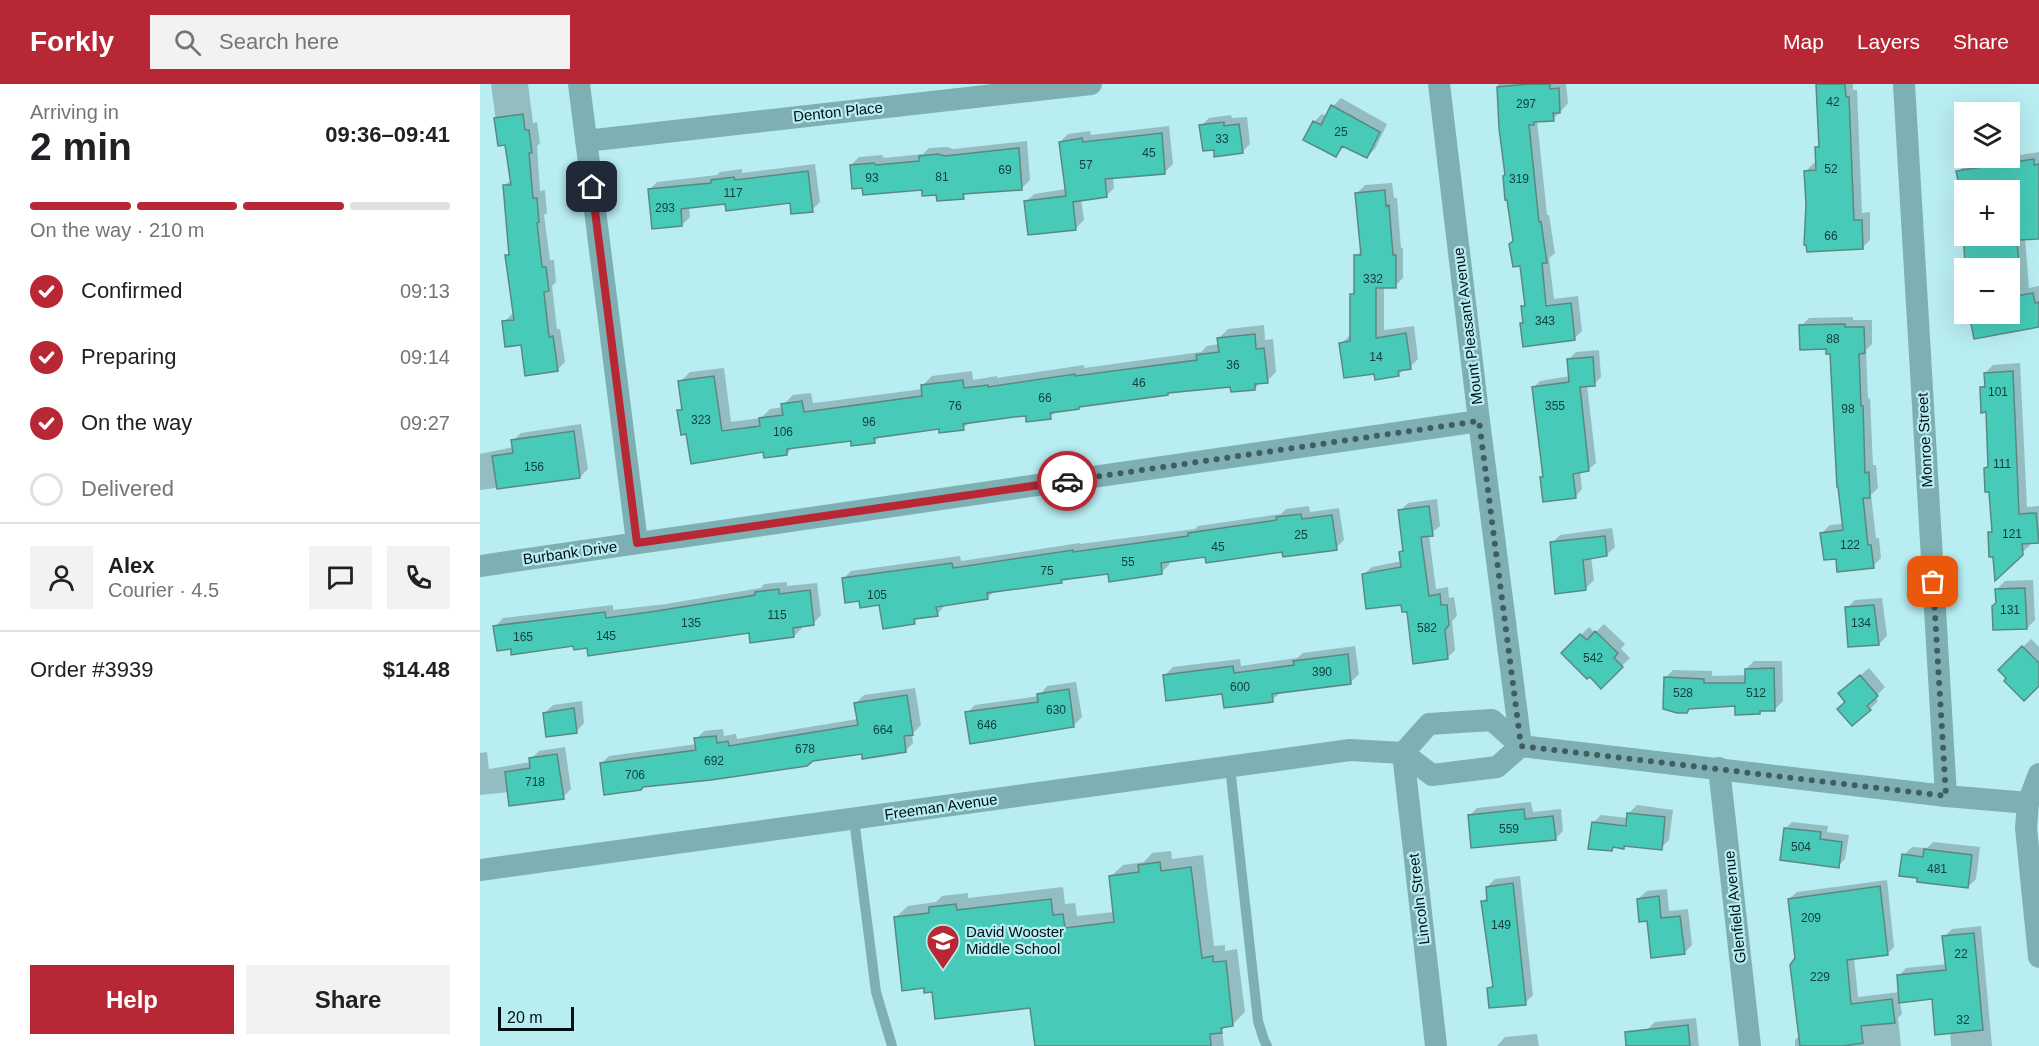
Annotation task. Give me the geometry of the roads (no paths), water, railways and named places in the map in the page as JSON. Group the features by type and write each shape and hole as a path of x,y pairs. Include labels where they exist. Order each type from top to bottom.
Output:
{"street":[{"path":"579,84 637,543"},
{"name":"Denton Place","path":"586,141 1091,84"},
{"name":"Mount Pleasant Avenue","path":"1439,84 1521,746"},
{"name":"Monroe Street","path":"1904,84 1946,796"},
{"name":"Burbank Drive","path":"480,566 1479,421"},
{"path":"1521,746 1497,767 1432,775 1403,753 1429,724 1492,720 1521,746 1946,796 2028,803"},
{"name":"Freeman Avenue","path":"480,870 1350,750 1403,753"},
{"name":"Lincoln Street","path":"1403,753 1436,1046"},
{"name":"Glenfield Avenue","path":"1719,768 1750,1046"},
{"path":"2039,774 2028,803 2026,828 2039,957"}],"lane":[{"path":"1230,767 1258,1021 1267,1046"},
{"path":"854,819 876,992 892,1046"}],"place":[{"name":"David Wooster Middle School","path":"943,970"}]}
